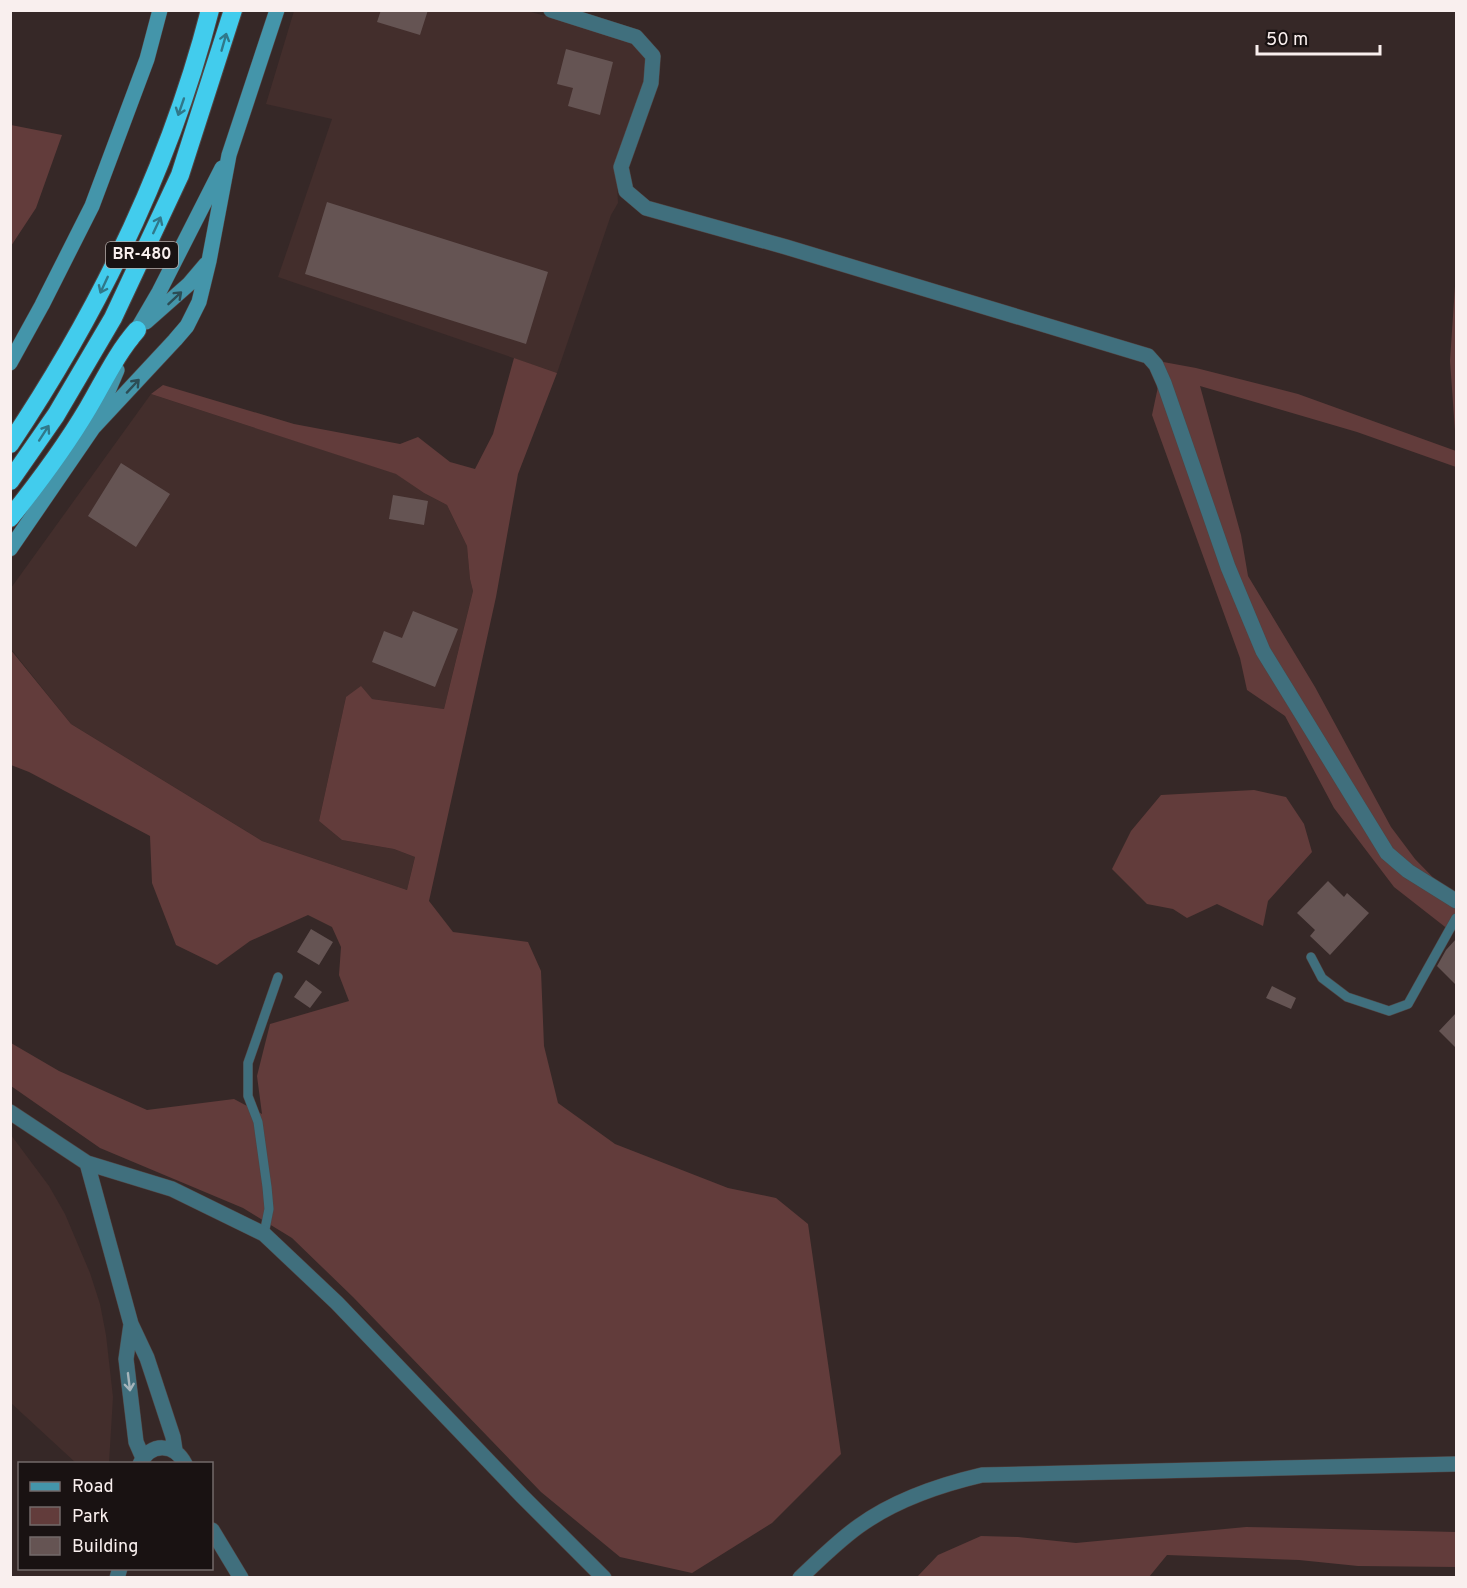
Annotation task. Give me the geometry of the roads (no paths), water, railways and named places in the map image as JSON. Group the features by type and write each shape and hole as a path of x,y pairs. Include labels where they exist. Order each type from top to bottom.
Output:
{"highway":[{"name":"BR-480","path":"10,444 50,385 93,308 158,170 197,60 210,10"},
{"name":"BR-480","path":"10,481 56,415 113,318 128,287 180,175 233,10"},
{"path":"10,518 54,462 88,409 116,356 136,330"},
{"path":"10,425 50,385"}],"main road":[{"path":"10,363 92,206 147,59 160,10"},
{"path":"10,549 93,428 187,326 199,302 229,155 277,10"},
{"path":"93,428 136,330 159,292 229,155"},
{"path":"136,330 177,296 209,261"}],"street":[{"path":"551,10 636,37 653,56 651,83 621,167 626,191 646,208 786,247 1148,356 1156,365 1164,383 1228,567 1263,651 1387,853 1408,871 1456,901"},
{"path":"10,1112 87,1163 172,1190 264,1234 337,1303 604,1578"},
{"path":"87,1163 131,1324 147,1358 174,1437 175,1450"},
{"path":"131,1324 126,1359 136,1442 141,1461 157,1448 163,1447 175,1450 184,1462"},
{"path":"800,1578 858,1526 879,1514 923,1492 982,1475 1456,1464"},
{"path":"213,1532 241,1578"}],"lane":[{"path":"1311,957 1322,978 1347,997 1389,1011 1408,1004 1456,918"},
{"path":"264,1234 268,1209 267,1187 258,1122 248,1096 248,1063 278,977"}]}
